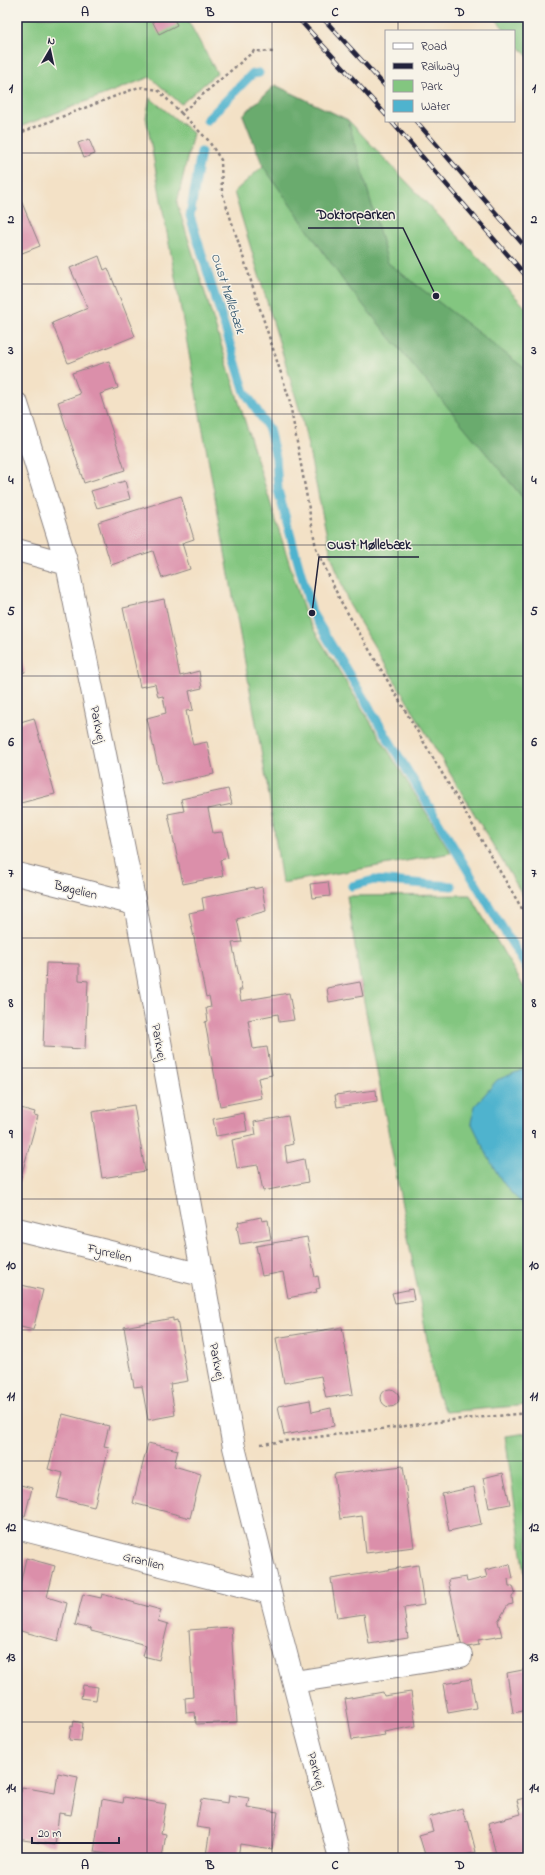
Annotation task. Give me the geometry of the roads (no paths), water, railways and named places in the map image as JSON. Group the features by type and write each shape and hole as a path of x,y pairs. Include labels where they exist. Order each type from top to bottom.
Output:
{"street":[{"name":"Parkvej","path":"17,404 67,564 135,904 234,1447 270,1593 340,1858"},
{"path":"17,550 67,564"},
{"name":"Bøgelien","path":"17,874 135,904"},
{"name":"Fyrrelien","path":"17,1229 202,1275"},
{"name":"Granlien","path":"17,1528 270,1593"},
{"path":"294,1682 461,1656"}],"water":[{"path":"522,1070 528,1073 528,1206 519,1200 502,1181 471,1122 475,1106 497,1080"}],"waterway":[{"name":"Oust Møllebæk","path":"207,120 252,74 259,73"},
{"name":"Oust Møllebæk","path":"201,152 190,216 245,392 269,429 276,458 278,490 312,613 528,970"},
{"path":"352,886 374,880 452,886"}],"railway":[{"path":"297,17 385,114"},
{"path":"322,17 385,86"},
{"path":"392,122 528,278"},
{"path":"417,122 528,250"}],"place":[{"name":"Doktorparken","path":"436,296"},
{"name":"Oust Møllebæk","path":"312,613"}]}
